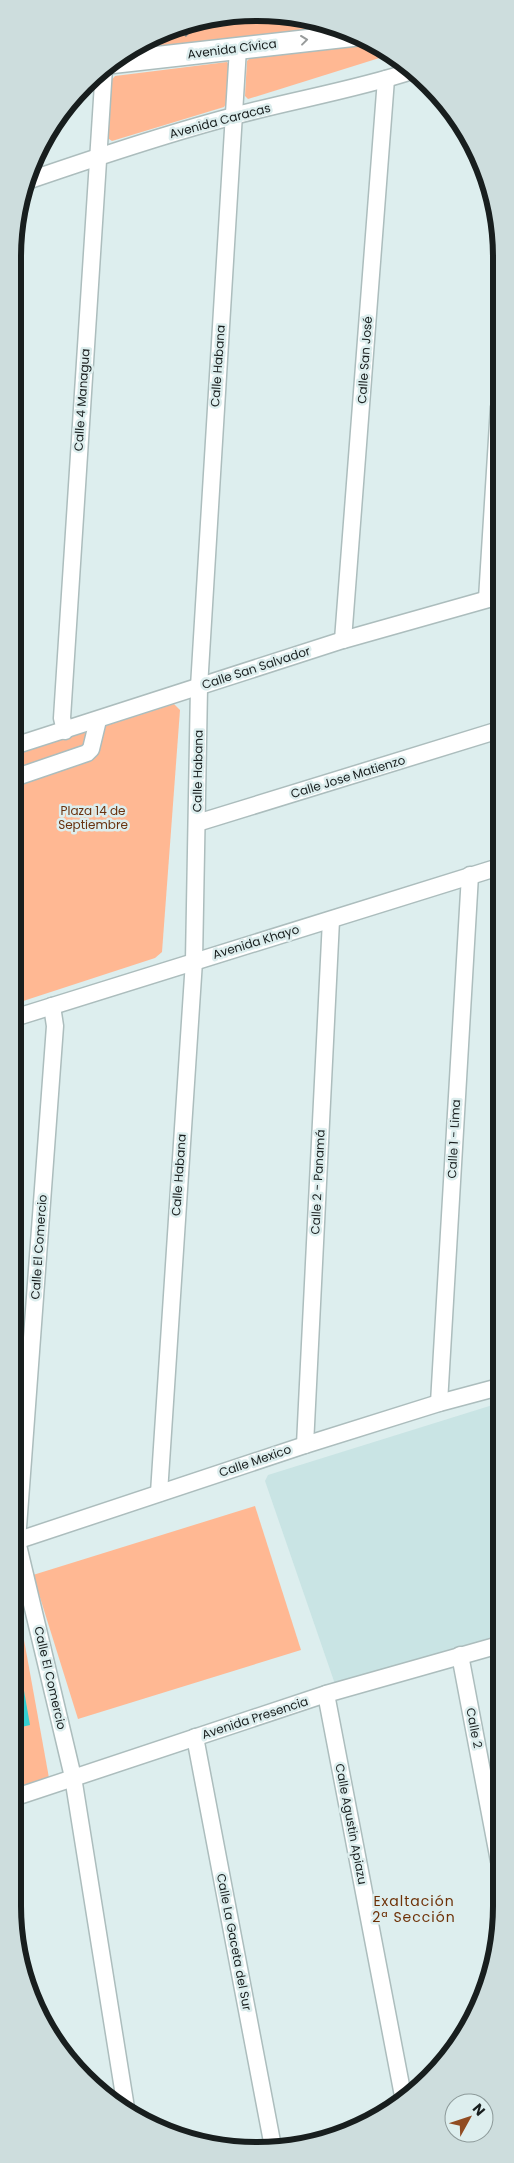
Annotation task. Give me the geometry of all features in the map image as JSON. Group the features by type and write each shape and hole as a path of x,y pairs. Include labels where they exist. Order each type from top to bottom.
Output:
{"main road":[{"name":"Avenida Cívica","path":"126,61 341,37"}],"street":[{"name":"Calle Habana","path":"159,1494 194,961 199,687 238,48"},
{"name":"Avenida Caracas","path":"35,178 97,157 234,116 386,80 405,73"},
{"name":"Calle 4 Managua","path":"65,731 62,718 103,79"},
{"name":"Calle San José","path":"343,640 386,80"},
{"name":"Calle San Salvador","path":"21,744 343,640 493,598"},
{"path":"21,776 87,753 91,749 98,720"},
{"name":"Calle Jose Matienzo","path":"197,823 493,732"},
{"name":"Avenida Khayo","path":"21,1016 493,869"},
{"name":"Calle 1 - Lima","path":"439,1403 470,875"},
{"name":"Calle 2 - Panamá","path":"305,1445 331,920"},
{"name":"Calle El Comercio","path":"21,1464 55,1026 52,1006"},
{"name":"Calle Mexico","path":"21,1539 305,1445 439,1403 493,1389"},
{"name":"Calle El Comercio","path":"21,1565 73,1777 125,2101"},
{"name":"Avenida Presencia","path":"21,1795 326,1694 493,1647"},
{"name":"Calle 2","path":"460,1655 493,1828"},
{"name":"Calle Agustin Apiazu","path":"326,1694 402,2092"},
{"name":"Calle La Gaceta del Sur","path":"195,1737 272,2141"}],"path":[{"path":"178,37 185,36 191,31"}],"shaded area":[{"path":"493,1405 493,1637 336,1687 265,1481 268,1475"}],"green space":[{"path":"257,21 288,23 316,29 144,50 181,34 226,23"},
{"path":"355,43 382,57 248,99 245,96 247,61 250,58"},
{"path":"227,62 229,65 227,102 224,107 112,141 106,137 110,82 115,76"},
{"name":"Plaza 14 de Septiembre","path":"174,704 180,710 162,952 155,958 21,1002 21,753"},
{"path":"255,1506 301,1650 78,1719 33,1575"},
{"path":"21,1623 49,1778 21,1789"}],"building":[{"path":"21,1673 30,1725 21,1727"}],"district":[{"name":"Exaltación 2ª Sección","path":"414,1909"}]}
